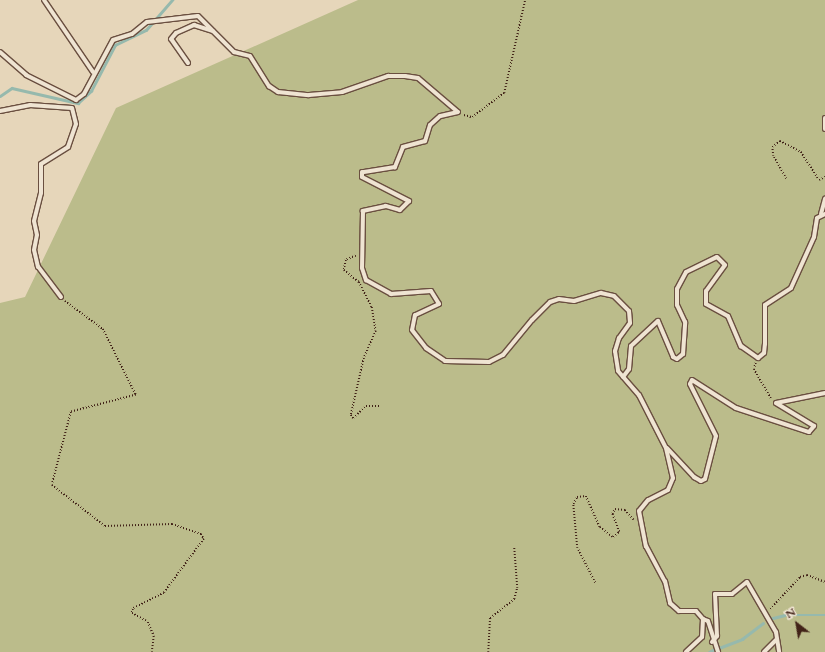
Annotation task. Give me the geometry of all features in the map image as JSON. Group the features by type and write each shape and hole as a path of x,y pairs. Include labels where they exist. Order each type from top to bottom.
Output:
{"lane":[{"path":"44,0 93,72"},
{"path":"61,296 38,267 34,250 37,235 34,222 41,193 41,164 68,147 76,124 72,108 76,100 84,94 93,72 113,40 154,21 198,16 234,52 250,56 269,86 278,92 309,95 342,92 388,76 405,76 418,78 458,112"},
{"path":"188,62 171,39 194,25 214,31"},
{"path":"0,52 26,75 76,100"},
{"path":"0,111 30,105 72,108"},
{"path":"458,112 440,116 430,125 425,141 403,146 394,167 362,172 362,177 409,201 400,210 386,206 363,211 365,238 362,254 366,280 374,286 401,295 431,291 440,301 415,315 412,330 426,348 445,361 489,362 503,355 550,302 587,299 601,293 614,296 629,311 631,318 615,351 618,371 639,395 666,448 694,477 701,481 704,479 716,436 690,384 692,380 736,408 813,431 814,426 776,403"},
{"path":"825,118 825,129"},
{"path":"623,377 629,369 631,346 658,321 673,357 677,359 683,354 685,322 677,305 677,289 686,272 717,257 725,265 706,291 706,304 728,316 741,346 758,358 764,353 766,344 765,304 791,288 799,275 823,214 825,199"},
{"path":"776,403 825,393"},
{"path":"666,448 672,484 660,496 642,506 643,528 649,554 666,581 670,603 679,611 696,611 703,619 708,621 712,642 718,652"},
{"path":"712,642 717,636 715,594 732,594 749,583 766,613 778,639 778,652"},
{"path":"686,652 702,637 703,619"},
{"path":"764,652 778,639"}],"path":[{"path":"458,112 472,117 504,93 524,0"},
{"path":"786,179 773,156 772,147 780,141 801,152 819,180 825,177"},
{"path":"362,254 346,260 344,270 359,282 372,307 376,331 364,358 351,415 353,418 366,406 381,406"},
{"path":"61,296 103,329 136,395 71,412 52,485 105,526 172,524 202,534 204,539 164,593 133,609 132,613 148,622 154,636 152,652"},
{"path":"758,358 754,369 776,403"},
{"path":"596,583 577,548 573,504 577,497 586,496 600,527 613,537 619,532 612,514 615,509 625,510 643,528"},
{"path":"488,652 490,618 498,608 514,599 517,588 514,548"},
{"path":"766,613 800,578 807,575 825,582"}],"green space":[{"path":"358,0 825,0 825,652 0,652 0,303 25,297 116,108"}],"waterway":[{"path":"0,96 12,88 78,103 91,91 115,45 146,30 172,0"},
{"path":"769,619 785,615 825,615"},
{"path":"719,648 742,639 763,623"},
{"path":"709,652 713,650"}]}
